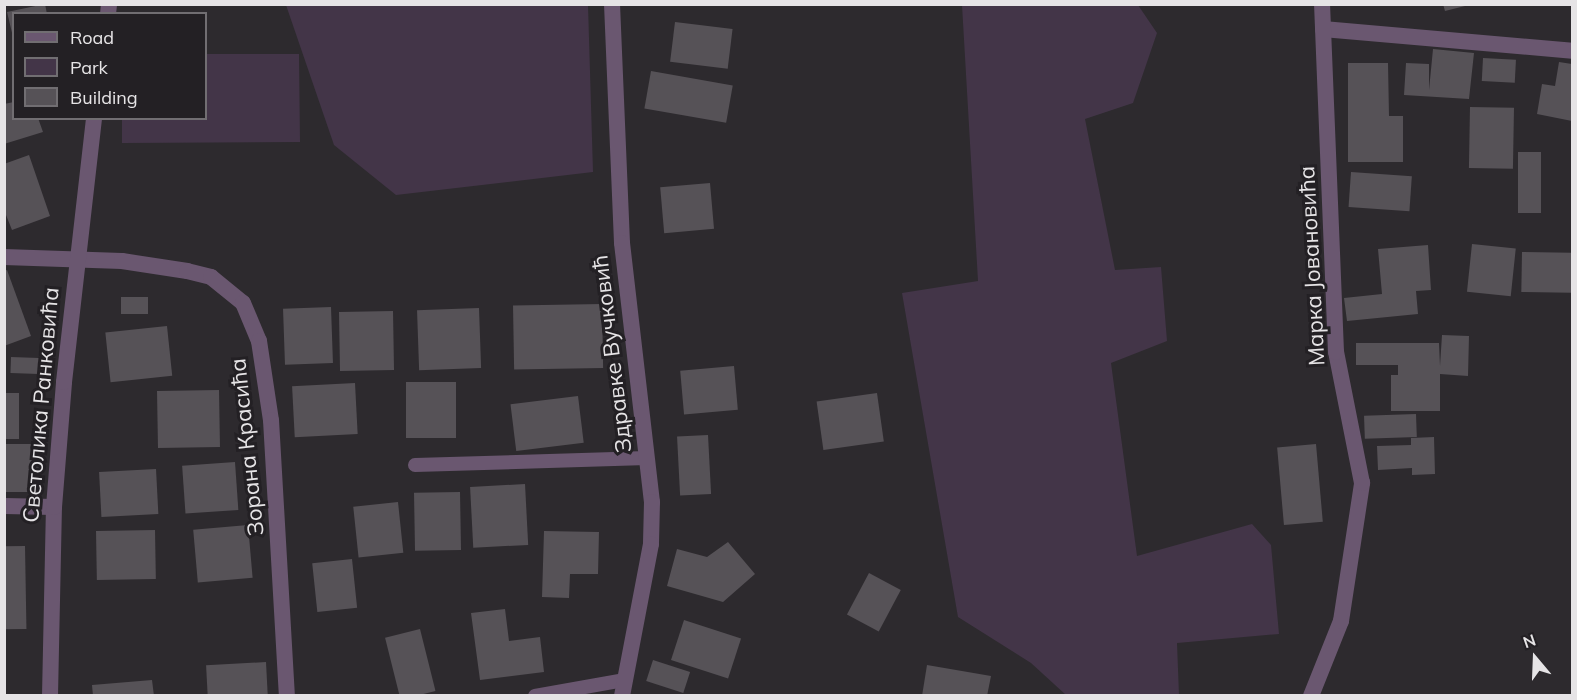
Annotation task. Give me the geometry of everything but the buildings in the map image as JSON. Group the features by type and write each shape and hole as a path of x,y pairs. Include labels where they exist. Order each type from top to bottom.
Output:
{"street":[{"name":"Здравке Вучковић","path":"612,4 621,232 652,502 651,544 623,688"},
{"name":"Марка Јовановића","path":"1311,696 1341,621 1362,483 1336,352 1322,4"},
{"path":"1323,29 1572,51"},
{"name":"Светолика Ранковића","path":"50,696 54,507 76,258 94,120"},
{"name":"Зорана Красића","path":"4,257 76,258 157,266 211,277 243,303 259,341 271,420 287,696"},
{"path":"4,506 54,507"}],"lane":[{"path":"415,465 647,458"},
{"path":"536,696 623,688"}],"green space":[{"path":"286,5 588,5 593,172 396,195 334,145"},
{"path":"962,5 1138,5 1157,33 1133,103 1085,119 1115,270 1161,267 1167,341 1111,363 1137,556 1252,524 1271,545 1279,634 1177,643 1179,695 1066,695 1031,663 958,617 902,293 978,281"},
{"path":"207,54 299,54 300,142 122,143 122,120 207,120"}]}
